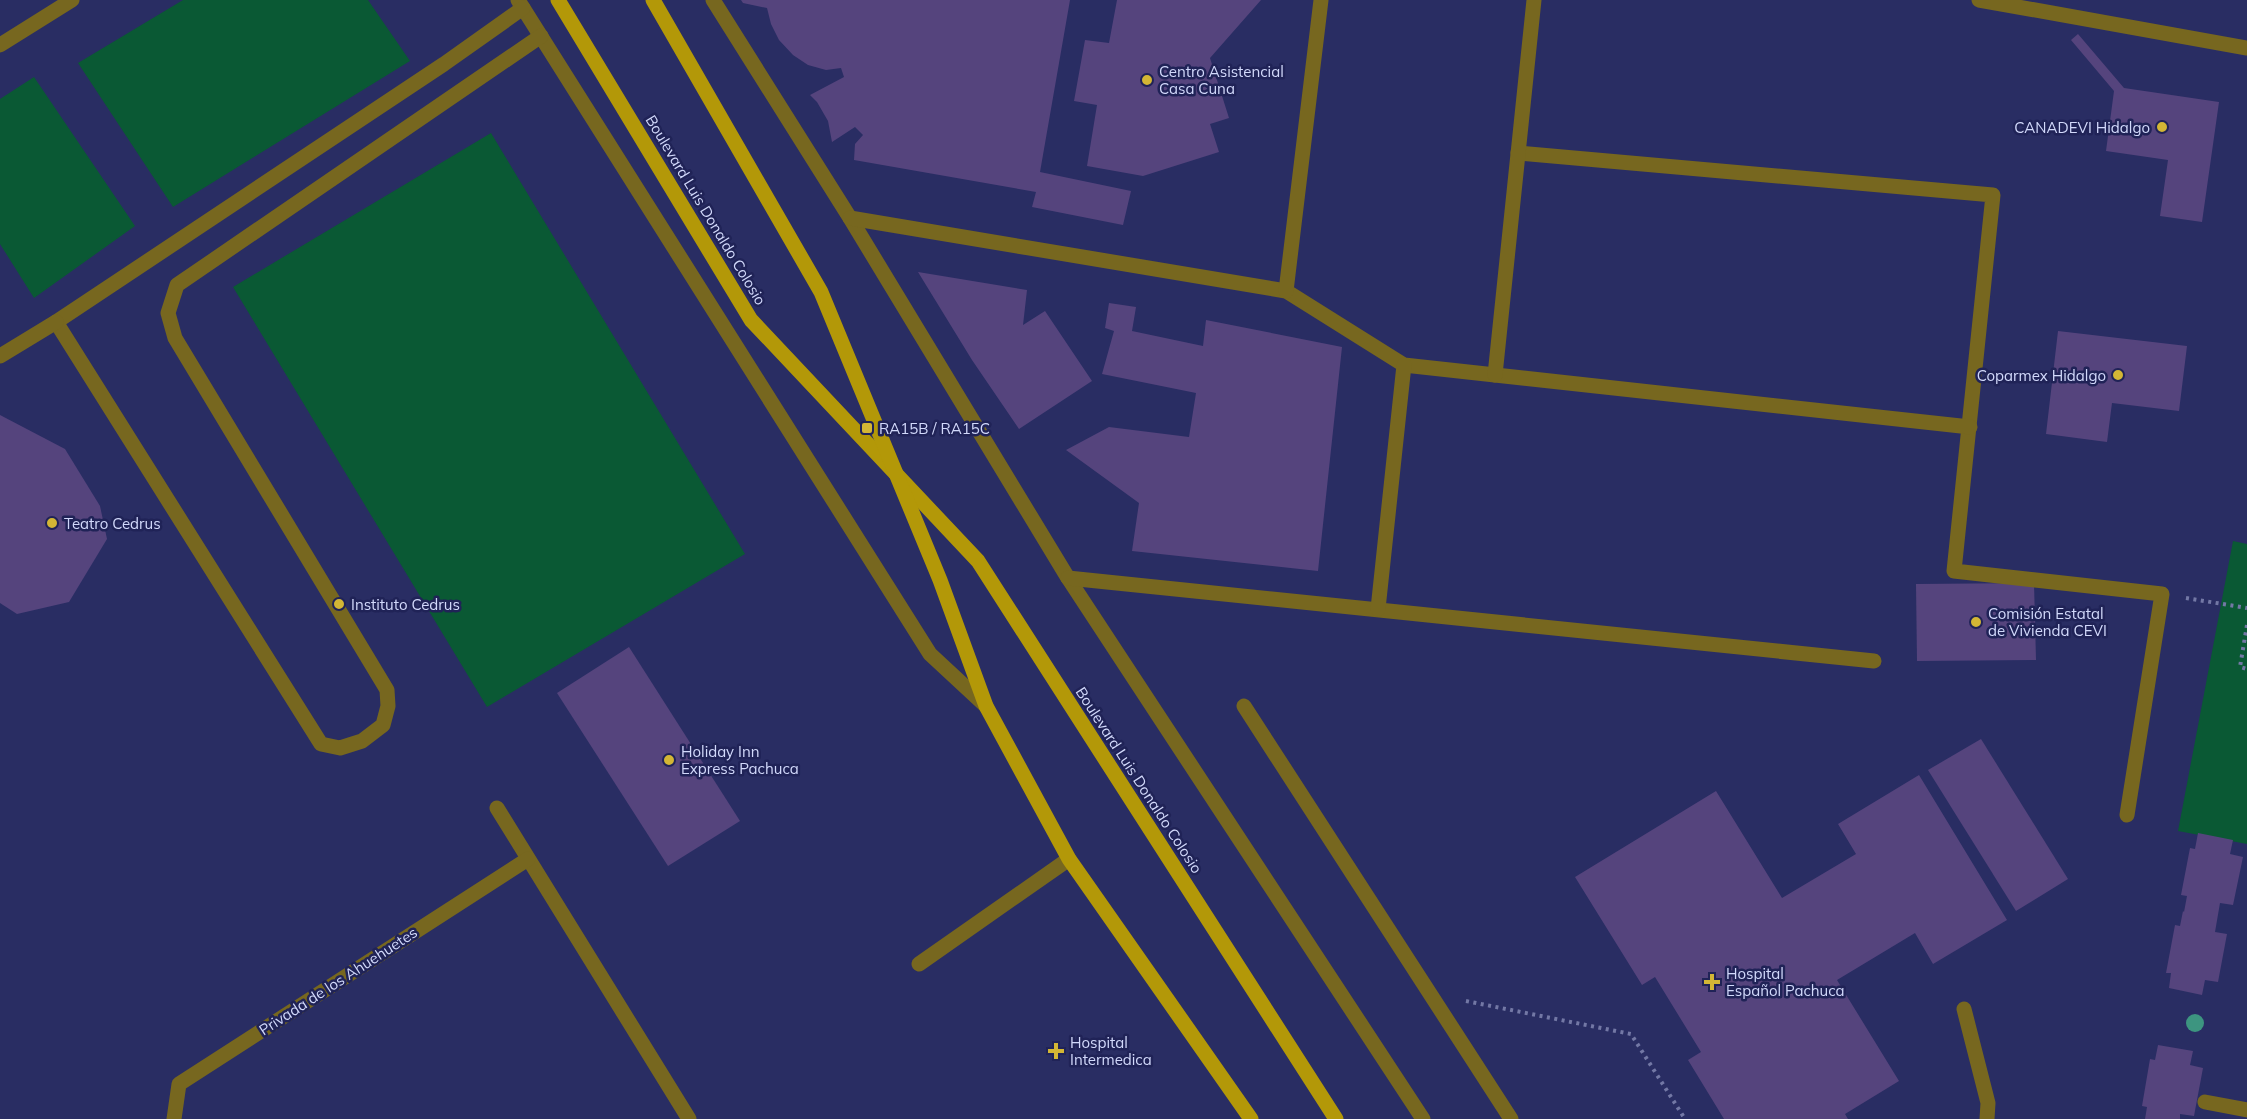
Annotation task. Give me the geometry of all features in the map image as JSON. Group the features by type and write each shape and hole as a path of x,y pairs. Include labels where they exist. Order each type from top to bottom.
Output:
{"main road":[{"name":"Boulevard Luis Donaldo Colosio","path":"558,0 751,320 978,561 1336,1119"},
{"path":"653,0 821,292 940,580 986,706 1069,859 1251,1119"}],"street":[{"path":"0,45 72,0"},
{"path":"713,0 850,218 1068,578 1423,1119"},
{"path":"1286,291 1321,0"},
{"path":"1496,375 1534,0"},
{"path":"1979,0 2247,48"},
{"path":"0,356 56,322 444,64 520,4 930,654 986,706"},
{"path":"56,322 321,744 340,748 362,741 383,725 388,706 387,690 174,338 168,313 177,285 541,36"},
{"path":"1518,153 1993,195 1954,571 2162,594 2127,815"},
{"path":"850,218 1286,291 1404,364 1970,427"},
{"path":"1378,609 1404,364"},
{"path":"1068,578 1874,661"},
{"path":"1244,706 1511,1119"},
{"path":"497,808 689,1119"},
{"name":"Privada de los Ahuehuetes","path":"174,1119 178,1084 528,859"},
{"path":"918,964 1069,859"},
{"path":"1964,1009 1988,1103 1987,1119"},
{"path":"2205,1102 2247,1110"}],"path":[{"path":"2162,594 2247,608"},
{"path":"2247,625 2240,667 2247,669"},
{"path":"1431,994 1632,1034 1684,1119"}],"green space":[{"path":"183,0 368,0 410,61 173,207 78,63"},
{"path":"34,77 135,226 34,298 0,244 0,99"},
{"path":"491,133 745,554 487,707 233,287"},
{"path":"2233,541 2247,544 2247,844 2178,831"}],"building":[{"path":"741,0 1070,0 1040,172 1131,191 1123,225 1032,207 1036,192 854,160 855,144 863,135 855,127 832,142 828,121 810,95 844,77 841,68 826,70 808,65 793,55 779,40 771,24 767,8 743,3"},
{"name":"Centro Asistencial Casa Cuna","path":"1117,0 1261,0 1210,58 1229,118 1210,124 1219,152 1143,176 1087,166 1097,105 1074,101 1085,40 1109,43"},
{"name":"CANADEVI Hidalgo","path":"2078,34 2124,88 2219,102 2202,222 2160,216 2168,160 2106,151 2114,91 2071,40"},
{"path":"918,272 1027,290 1023,325 1045,311 1092,381 1019,429 972,360"},
{"path":"1109,303 1136,307 1132,331 1203,346 1206,320 1342,347 1318,571 1132,551 1139,503 1066,450 1109,427 1189,437 1196,393 1102,374 1114,331 1105,328"},
{"name":"Coparmex Hidalgo","path":"2058,331 2187,346 2179,411 2112,403 2107,442 2046,434"},
{"name":"Teatro Cedrus","path":"0,415 65,449 100,506 107,539 69,602 17,614 0,603"},
{"name":"Comisión Estatal de Vivienda CEVI","path":"2034,583 2036,660 1917,661 1916,584"},
{"path":"629,647 740,821 668,866 557,693"},
{"path":"1981,739 2068,879 2016,911 1928,770"},
{"path":"1919,775 2007,920 1933,964 1915,933 1837,980 1899,1081 1845,1114 1848,1119 1724,1119 1688,1060 1701,1052 1655,977 1642,985 1575,877 1716,791 1782,898 1856,854 1838,824"},
{"path":"2198,833 2233,840 2230,854 2243,857 2233,905 2220,903 2215,932 2227,934 2218,982 2205,980 2202,995 2169,988 2171,973 2166,973 2175,925 2180,926 2184,912 2187,896 2181,895 2190,848 2195,849"},
{"path":"2158,1045 2193,1051 2190,1065 2203,1068 2194,1116 2180,1114 2180,1119 2145,1119 2147,1107 2142,1106 2150,1059 2155,1060"}],"place":[{"name":"Centro Asistencial Casa Cuna","path":"1147,80"},
{"name":"CANADEVI Hidalgo","path":"2162,127"},
{"name":"Coparmex Hidalgo","path":"2118,375"},
{"name":"RA15B / RA15C","path":"867,428"},
{"name":"Teatro Cedrus","path":"52,523"},
{"name":"Instituto Cedrus","path":"339,604"},
{"name":"Comisión Estatal de Vivienda CEVI","path":"1976,622"},
{"name":"Holiday Inn Express Pachuca","path":"669,760"},
{"name":"Hospital Español Pachuca","path":"1712,982"},
{"name":"Hospital Intermedica","path":"1056,1051"}]}
